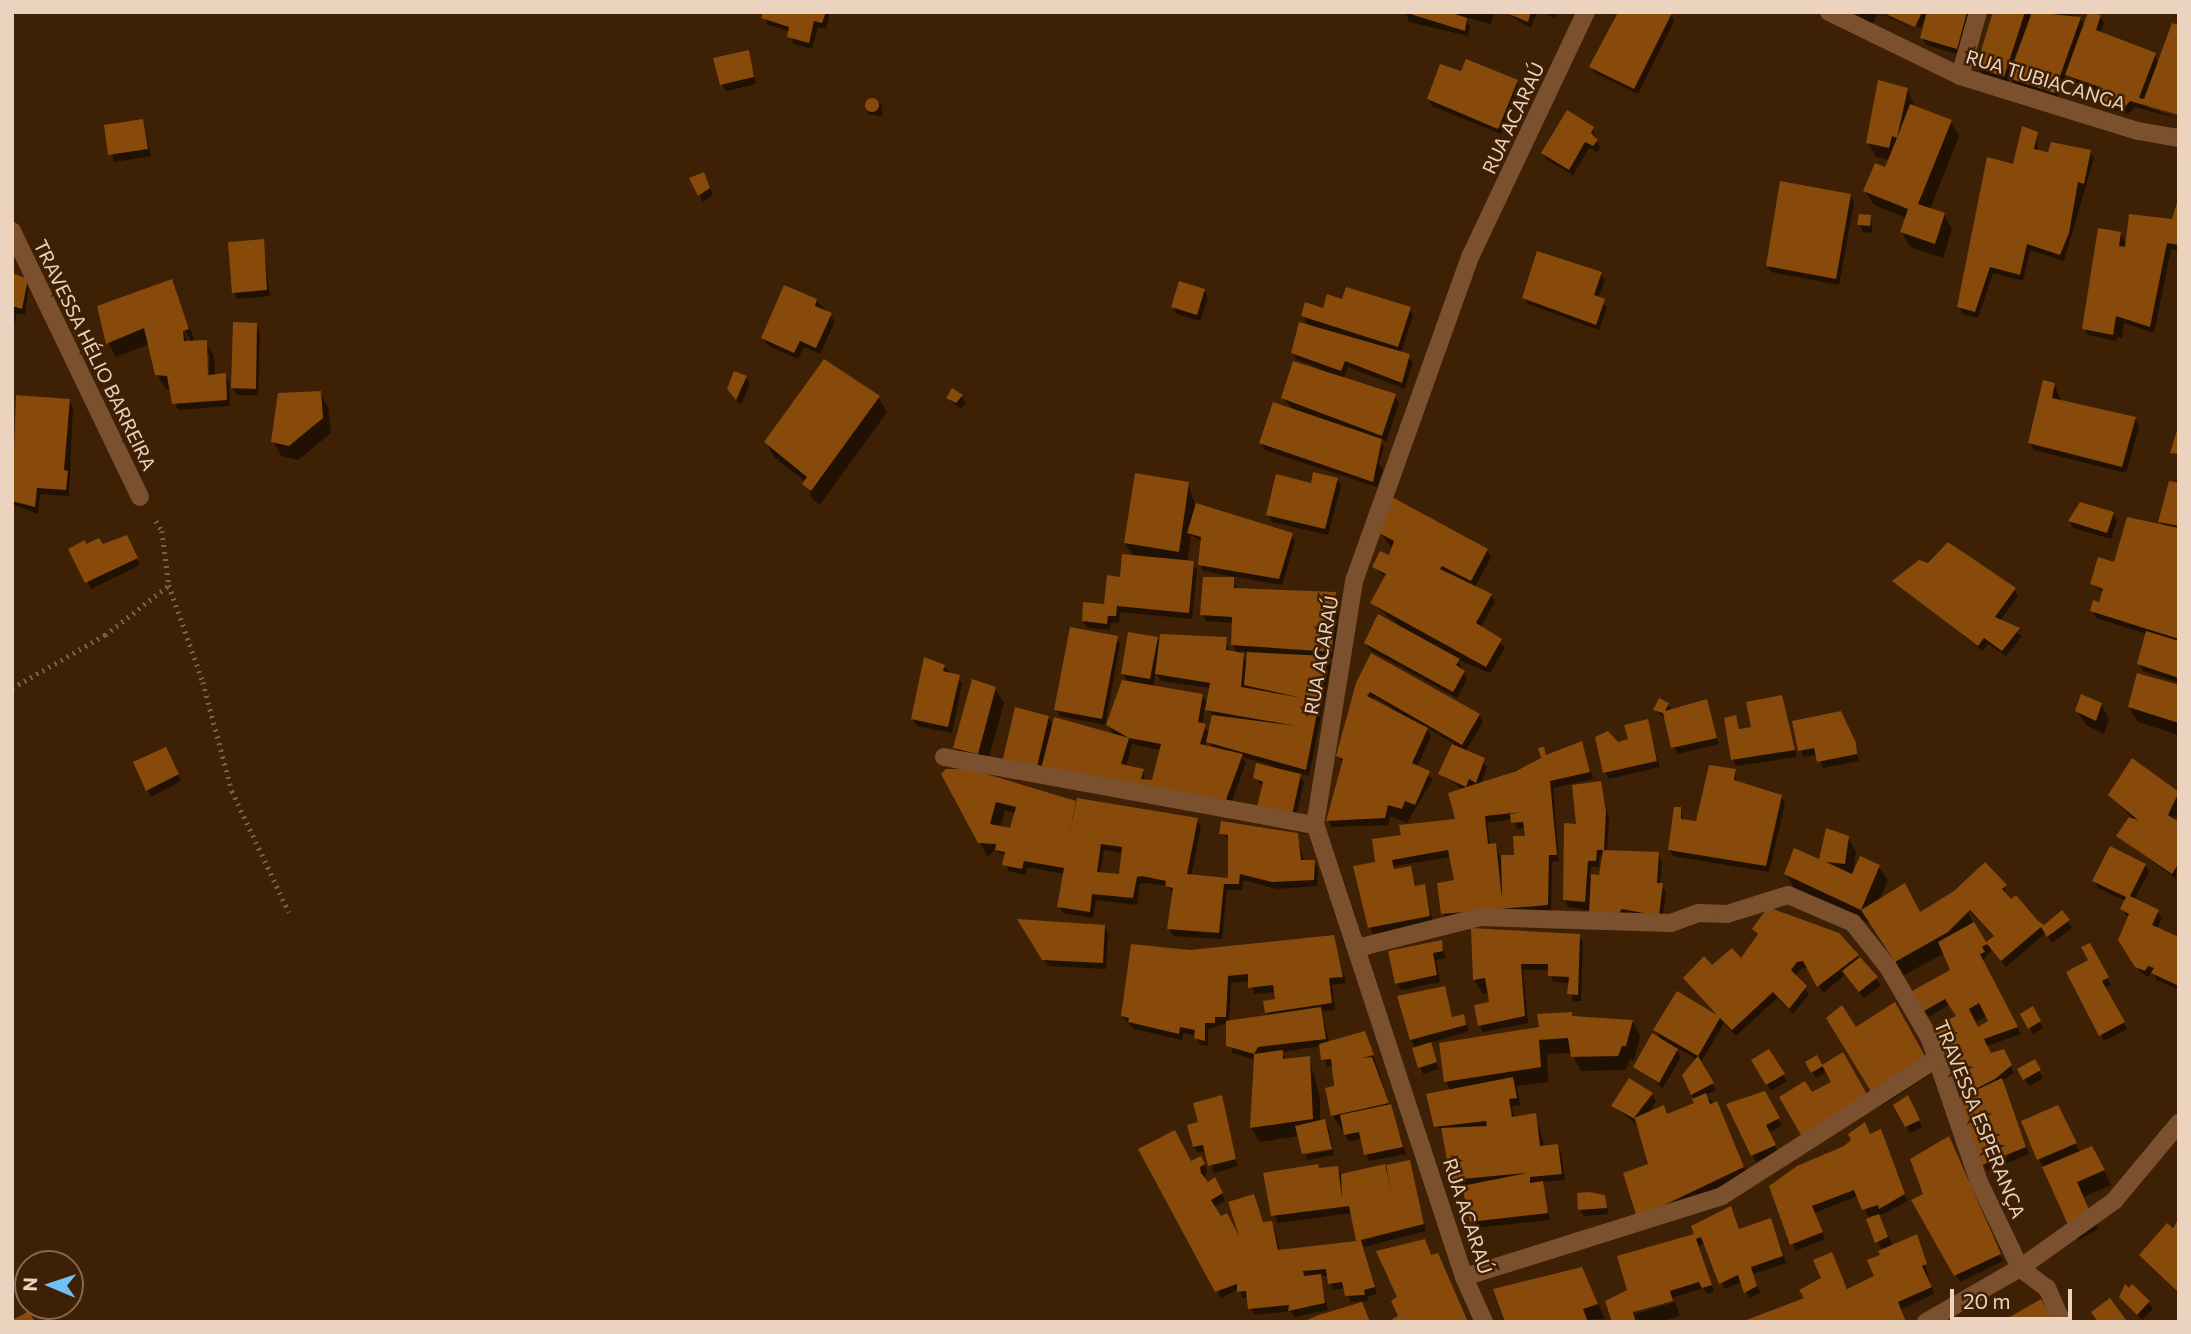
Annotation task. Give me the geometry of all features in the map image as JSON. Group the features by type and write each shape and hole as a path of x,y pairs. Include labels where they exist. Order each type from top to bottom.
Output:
{"street":[{"name":"RUA ACARAÚ","path":"1484,1322 1464,1278 1315,825 1354,581 1471,255 1587,12"},
{"name":"RUA TUBIACANGA","path":"1829,12 1960,76 2138,131 2179,138"},
{"path":"1960,76 1978,12"},
{"name":"TRAVESSA HÉLIO BARREIRA","path":"12,231 140,497"},
{"path":"944,757 1315,825"},
{"name":"TRAVESSA ESPERANÇA","path":"1357,948 1480,917 1671,923 1699,913 1727,914 1788,895 1853,923 1888,967 1930,1040 1979,1182 2020,1268"},
{"path":"1464,1278 1722,1196 1936,1059"},
{"path":"1926,1322 2020,1268 2114,1201 2179,1124"},
{"path":"2020,1268 2046,1288 2062,1322"}],"path":[{"path":"140,497 162,531 169,585 203,682 232,791 289,912"},
{"path":"12,688 105,635 169,585"}],"building":[{"path":"763,12 826,12 822,23 814,21 809,43 787,37 789,27 761,18"},
{"path":"1404,12 1449,12 1467,18 1465,31"},
{"path":"1504,12 1531,12 1528,22"},
{"path":"1618,12 1672,13 1634,89 1589,67"},
{"path":"1881,12 1922,12 1915,27"},
{"path":"1927,12 1967,12 1957,49 1920,38"},
{"path":"1993,12 2025,12 2004,77 1976,67"},
{"path":"2032,12 2081,17 2054,93 2008,78"},
{"path":"2088,12 2101,15 2096,30 2156,53 2139,98 2144,99 2172,23 2179,25 2179,115 2130,101 2124,108 2095,99 2100,87 2065,75"},
{"path":"749,50 754,77 720,85 713,58"},
{"path":"1466,59 1518,80 1498,129 1427,99 1440,64 1461,71"},
{"path":"1878,80 1908,88 1897,138 1892,136 1889,148 1866,143"},
{"path":"869,98 875,98 879,105 875,112 869,112 865,108 865,102"},
{"path":"1910,104 1952,120 1918,204 1945,213 1935,244 1900,232 1908,209 1863,191 1875,163 1885,167"},
{"path":"1567,110 1594,127 1591,133 1598,140 1593,146 1585,142 1569,170 1541,153"},
{"path":"143,119 148,149 108,155 104,125"},
{"path":"2022,126 2038,132 2034,149 2048,152 2051,142 2091,150 2084,184 2078,182 2069,233 2060,255 2027,244 2020,275 1990,267 1975,312 1957,307 1987,157 2013,164"},
{"path":"704,172 710,188 698,196 689,178"},
{"path":"1780,181 1851,194 1836,279 1766,266"},
{"path":"2179,196 2179,245 2167,243 2150,327 2116,316 2113,335 2082,329 2098,228 2121,232 2119,246 2125,247 2129,214 2172,219"},
{"path":"1859,214 1871,215 1870,226 1857,225"},
{"path":"264,239 267,290 232,293 228,242"},
{"path":"1537,251 1602,272 1594,295 1605,299 1596,325 1522,298"},
{"path":"12,273 28,279 22,309 12,306"},
{"path":"172,279 189,329 183,331 184,341 207,340 208,375 226,373 227,400 172,404 167,376 155,375 144,328 106,344 97,306"},
{"path":"1179,281 1205,289 1197,315 1171,307"},
{"path":"784,285 817,299 815,306 832,313 816,348 800,341 794,353 761,338"},
{"path":"1346,287 1411,307 1398,347 1301,316 1305,302 1323,308 1327,294 1342,299"},
{"path":"233,322 257,323 256,389 231,388"},
{"path":"1299,322 1410,354 1402,383 1345,361 1341,371 1291,353"},
{"path":"824,359 880,396 811,491 802,484 807,477 764,442"},
{"path":"1293,361 1396,394 1382,436 1281,398"},
{"path":"734,371 747,376 736,400 727,389"},
{"path":"2043,380 2055,383 2052,398 2136,417 2122,467 2028,443"},
{"path":"952,388 963,395 956,403 946,398"},
{"path":"321,391 323,418 289,446 271,442 278,393"},
{"path":"16,395 70,399 64,470 68,471 66,490 37,488 35,507 12,501"},
{"path":"1273,402 1382,439 1373,482 1259,443"},
{"path":"2179,424 2179,454 2170,453"},
{"path":"1313,472 1338,478 1325,529 1266,515 1276,474 1311,483"},
{"path":"1135,473 1189,482 1179,552 1124,543"},
{"path":"2169,481 2179,483 2179,526 2158,522"},
{"path":"1392,497 1488,549 1471,581 1442,566 1440,569 1492,594 1476,623 1502,639 1486,667 1370,603 1386,574 1372,567 1380,551 1389,555 1394,541 1379,533"},
{"path":"2080,502 2114,512 2107,533 2068,521"},
{"path":"1196,503 1293,533 1279,579 1198,565 1201,537 1187,533"},
{"path":"2127,517 2179,528 2179,639 2090,611 2093,600 2099,602 2103,589 2090,584 2098,557 2114,562"},
{"path":"127,535 138,558 85,583 68,549 85,540 86,544 99,538 103,544"},
{"path":"1948,542 2016,588 1995,617 2020,628 2002,651 1984,638 1978,646 1892,581 1919,560 1928,563"},
{"path":"1122,554 1194,561 1189,613 1117,606 1116,616 1108,616 1107,624 1082,621 1083,602 1104,604 1107,575 1120,577"},
{"path":"1203,577 1234,577 1234,588 1336,592 1332,652 1231,645 1232,617 1200,615"},
{"path":"1378,614 1460,659 1456,665 1465,671 1453,692 1364,643"},
{"path":"1070,627 1118,636 1102,719 1054,710"},
{"path":"2146,631 2179,641 2179,678 2137,664"},
{"path":"1128,632 1158,637 1150,679 1121,674"},
{"path":"1160,634 1227,637 1226,650 1244,653 1241,687 1302,698 1244,685 1247,652 1328,656 1306,770 1206,742 1212,715 1297,726 1205,710 1210,683 1155,674"},
{"path":"1371,653 1480,714 1462,745 1370,692 1367,696 1428,728 1412,763 1430,771 1415,805 1405,801 1402,809 1388,805 1385,818 1326,821 1343,759 1336,756 1356,683"},
{"path":"924,657 945,665 943,671 960,675 948,727 911,719"},
{"path":"2137,673 2179,685 2179,723 2128,707"},
{"path":"972,679 996,687 978,754 953,748"},
{"path":"1122,680 1203,694 1198,722 1206,724 1200,744 1243,754 1224,805 1041,769 1054,717 1129,738 1106,725","holes":["1129,738 1161,744 1152,780 1141,779 1144,769 1121,764"]},
{"path":"2081,694 2102,703 2096,721 2075,711"},
{"path":"1782,695 1795,750 1731,760 1724,718 1736,715 1739,729 1751,727 1746,702"},
{"path":"1659,698 1669,703 1665,711 1707,699 1717,738 1671,748 1663,713 1653,710"},
{"path":"1015,707 1049,716 1036,771 1002,763"},
{"path":"1841,711 1856,743 1857,754 1817,762 1814,748 1798,751 1792,721"},
{"path":"1648,719 1657,761 1603,773 1595,737 1608,731 1618,742 1628,739 1624,725"},
{"path":"1582,741 1590,772 1550,781 1557,855 1549,855 1548,905 1441,914 1437,883 1454,880 1448,850 1392,860 1394,869 1411,866 1415,886 1425,884 1430,916 1368,928 1353,866 1375,862 1372,839 1401,835 1399,825 1455,819 1448,793 1516,771 1541,758 1538,748 1544,747 1546,755","holes":["1522,812 1510,814 1511,823 1523,822 1525,836 1513,836 1514,855 1501,855 1502,900 1496,843 1488,844 1485,816"]},
{"path":"1452,744 1485,758 1476,783 1469,779 1466,787 1438,774"},
{"path":"166,747 179,774 146,791 133,762"},
{"path":"2132,758 2179,792 2168,815 2179,822 2179,863 2172,874 2116,836 2129,817 2138,820 2108,795"},
{"path":"1256,763 1301,774 1292,815 1257,807 1263,782 1253,778"},
{"path":"1709,765 1736,769 1734,780 1782,795 1766,866 1668,850 1674,807 1681,807 1681,819 1696,821"},
{"path":"946,769 970,769 1076,801 1067,845 1077,798 1198,818 1187,874 1228,878 1228,835 1219,834 1221,821 1298,833 1301,860 1315,860 1314,880 1272,882 1240,874 1239,884 1224,884 1219,933 1167,929 1173,888 1165,886 1166,881 1142,876 1137,877 1133,898 1092,894 1090,912 1057,907 1064,868 1024,861 1022,869 1002,865 1005,852 995,850 996,844 978,843 941,774","holes":["996,802 1016,807 1010,828 990,824","1101,844 1122,847 1119,874 1097,872"]},
{"path":"1601,781 1606,811 1604,850 1659,852 1657,883 1663,883 1659,916 1622,909 1618,915 1589,912 1591,874 1599,875 1603,850 1597,850 1596,861 1588,861 1585,902 1563,900 1564,823 1576,824 1572,785"},
{"path":"1826,828 1849,836 1845,864 1826,862 1852,874 1860,856 1880,865 1861,910 1784,874 1794,848 1819,859"},
{"path":"2110,846 2146,864 2130,896 2159,910 2152,925 2179,937 2179,986 2151,973 2154,968 2148,966 2145,971 2135,967 2118,940 2129,914 2120,909 2126,897 2092,881"},
{"path":"1985,862 2007,885 2002,889 2011,899 2016,895 2038,921 2044,925 2062,910 2070,920 2047,937 2041,927 2001,961 1987,944 1982,947 1985,952 1980,954 2018,1027 1984,1039 1991,1053 2004,1049 2012,1065 1995,1079 1966,1094 1933,1027 1956,1016 1945,999 1924,1011 1912,991 1950,970 1938,942 1974,922 1986,942 1994,936 1970,910 1948,932 1895,962 1861,910 1905,883 1920,912 1954,891","holes":["1979,1003 1988,1021 1978,1027 1969,1009"]},
{"path":"1768,907 1839,933 1859,955 1817,987 1803,961 1797,962 1791,970 1807,986 1789,1009 1773,992 1732,1030 1720,1018 1698,1056 1653,1030 1677,991 1717,1015 1683,978 1704,956 1712,965 1732,948 1741,958 1758,934 1752,929"},
{"path":"1017,919 1105,925 1103,963 1042,960"},
{"path":"1471,928 1580,934 1578,995 1567,994 1569,977 1548,976 1548,964 1521,964 1525,1016 1478,1026 1474,1005 1489,1002 1485,978 1473,980"},
{"path":"1334,935 1343,977 1329,978 1332,1003 1265,1013 1263,1001 1275,999 1273,985 1248,988 1248,974 1228,976 1226,1017 1215,1017 1215,1023 1205,1023 1205,1041 1194,1038 1195,1030 1180,1027 1179,1034 1128,1022 1129,1018 1121,1016 1131,944 1190,950"},
{"path":"1442,940 1443,951 1433,953 1437,975 1395,984 1388,951"},
{"path":"2090,943 2109,977 2102,981 2125,1022 2099,1036 2066,972 2088,960 2081,947"},
{"path":"1860,957 1878,977 1859,992 1842,971"},
{"path":"1445,986 1452,1017 1464,1014 1466,1025 1410,1040 1397,996"},
{"path":"1895,1002 1926,1058 1872,1093 1826,1018 1842,1005 1856,1027"},
{"path":"2033,1006 2041,1021 2028,1029 2020,1014"},
{"path":"1321,1007 1326,1039 1258,1047 1254,1054 1226,1046 1226,1021"},
{"path":"1572,1012 1572,1016 1633,1020 1626,1046 1622,1046 1618,1056 1571,1057 1568,1038 1539,1040 1541,1067 1444,1082 1439,1043 1539,1027 1537,1014"},
{"path":"1365,1031 1374,1055 1362,1058 1372,1057 1389,1103 1331,1116 1325,1088 1334,1086 1331,1059 1321,1060 1319,1044"},
{"path":"1652,1033 1678,1049 1659,1083 1633,1067"},
{"path":"1431,1042 1437,1062 1418,1068 1412,1048"},
{"path":"1769,1049 1785,1074 1766,1085 1751,1060"},
{"path":"1283,1050 1283,1059 1310,1056 1313,1119 1250,1128 1254,1054"},
{"path":"1843,1052 1868,1096 1801,1135 1779,1097 1805,1081 1812,1092 1831,1082 1822,1065"},
{"path":"1817,1055 1823,1066 1811,1073 1805,1062"},
{"path":"1698,1056 1714,1083 1691,1095 1682,1075"},
{"path":"2035,1059 2041,1070 2023,1080 2017,1069"},
{"path":"1513,1077 1517,1098 1509,1099 1512,1117 1536,1113 1540,1146 1558,1144 1562,1174 1530,1177 1530,1183 1543,1181 1548,1213 1470,1222 1462,1186 1527,1173 1451,1180 1441,1128 1487,1126 1486,1121 1434,1127 1426,1094"},
{"path":"1629,1078 1653,1093 1634,1118 1664,1105 1667,1114 1694,1103 1692,1099 1706,1093 1710,1104 1717,1101 1744,1167 1637,1218 1623,1173 1648,1164 1635,1119 1611,1106"},
{"path":"2002,1078 2026,1147 1982,1165 1957,1099"},
{"path":"1765,1091 1780,1118 1766,1125 1776,1145 1751,1156 1726,1104"},
{"path":"1222,1095 1236,1159 1208,1166 1203,1145 1193,1147 1187,1125 1198,1122 1193,1103"},
{"path":"1908,1095 1920,1120 1905,1127 1893,1105"},
{"path":"1391,1104 1403,1147 1364,1155 1359,1132 1344,1135 1340,1115"},
{"path":"2058,1105 2077,1143 2037,1160 2021,1121"},
{"path":"1325,1119 1332,1149 1302,1154 1295,1126"},
{"path":"1865,1122 1870,1134 1881,1129 1905,1194 1879,1209 1878,1205 1862,1210 1854,1190 1812,1206 1823,1232 1790,1245 1769,1186 1797,1166 1844,1146 1851,1140 1848,1134"},
{"path":"1175,1130 1191,1161 1201,1156 1205,1164 1200,1167 1201,1173 1208,1182 1215,1177 1223,1193 1211,1200 1221,1216 1227,1213 1239,1236 1228,1202 1254,1194 1263,1222 1272,1221 1278,1250 1356,1241 1349,1206 1271,1216 1263,1173 1318,1164 1319,1168 1338,1166 1342,1199 1341,1174 1385,1164 1392,1196 1386,1165 1410,1160 1424,1224 1361,1240 1375,1287 1364,1290 1365,1295 1345,1296 1342,1282 1328,1284 1326,1269 1303,1271 1304,1276 1321,1274 1325,1303 1288,1311 1289,1305 1248,1309 1246,1291 1237,1292 1237,1284 1215,1292 1138,1149"},
{"path":"1949,1136 2001,1254 1954,1276 1911,1200 1923,1194 1910,1159"},
{"path":"2092,1146 2105,1170 2077,1182 2091,1214 2069,1227 2042,1167"},
{"path":"1577,1193 1605,1195 1607,1208 1578,1210"},
{"path":"1731,1206 1739,1229 1771,1218 1783,1256 1751,1267 1757,1286 1744,1293 1738,1275 1719,1284 1701,1237 1696,1239 1712,1285 1702,1288 1699,1282 1670,1291 1673,1301 1633,1312 1636,1322 1612,1322 1605,1301 1627,1290 1617,1256 1694,1234 1691,1226"},
{"path":"1879,1214 1888,1237 1875,1243 1866,1219"},
{"path":"2179,1218 2179,1293 2139,1255 2167,1223 2173,1228"},
{"path":"1917,1234 1927,1264 1922,1266 1932,1287 1898,1302 1906,1322 1741,1322 1804,1298 1799,1290 1821,1278 1813,1260 1832,1252 1847,1289 1874,1276 1867,1260 1880,1255 1878,1251"},
{"path":"1425,1239 1431,1255 1438,1253 1468,1322 1387,1322 1398,1316 1391,1301 1397,1297 1376,1251"},
{"path":"1582,1267 1598,1304 1583,1309 1588,1322 1505,1322 1493,1289"},
{"path":"2125,1284 2129,1288 2132,1284 2150,1301 2137,1315 2119,1297"},
{"path":"2110,1298 2126,1320 2124,1322 2098,1322 2091,1312"},
{"path":"2041,1299 2054,1322 2001,1322"},
{"path":"1362,1302 1370,1322 1302,1322 1319,1315"},
{"path":"34,1320 35,1322 12,1322"}]}
